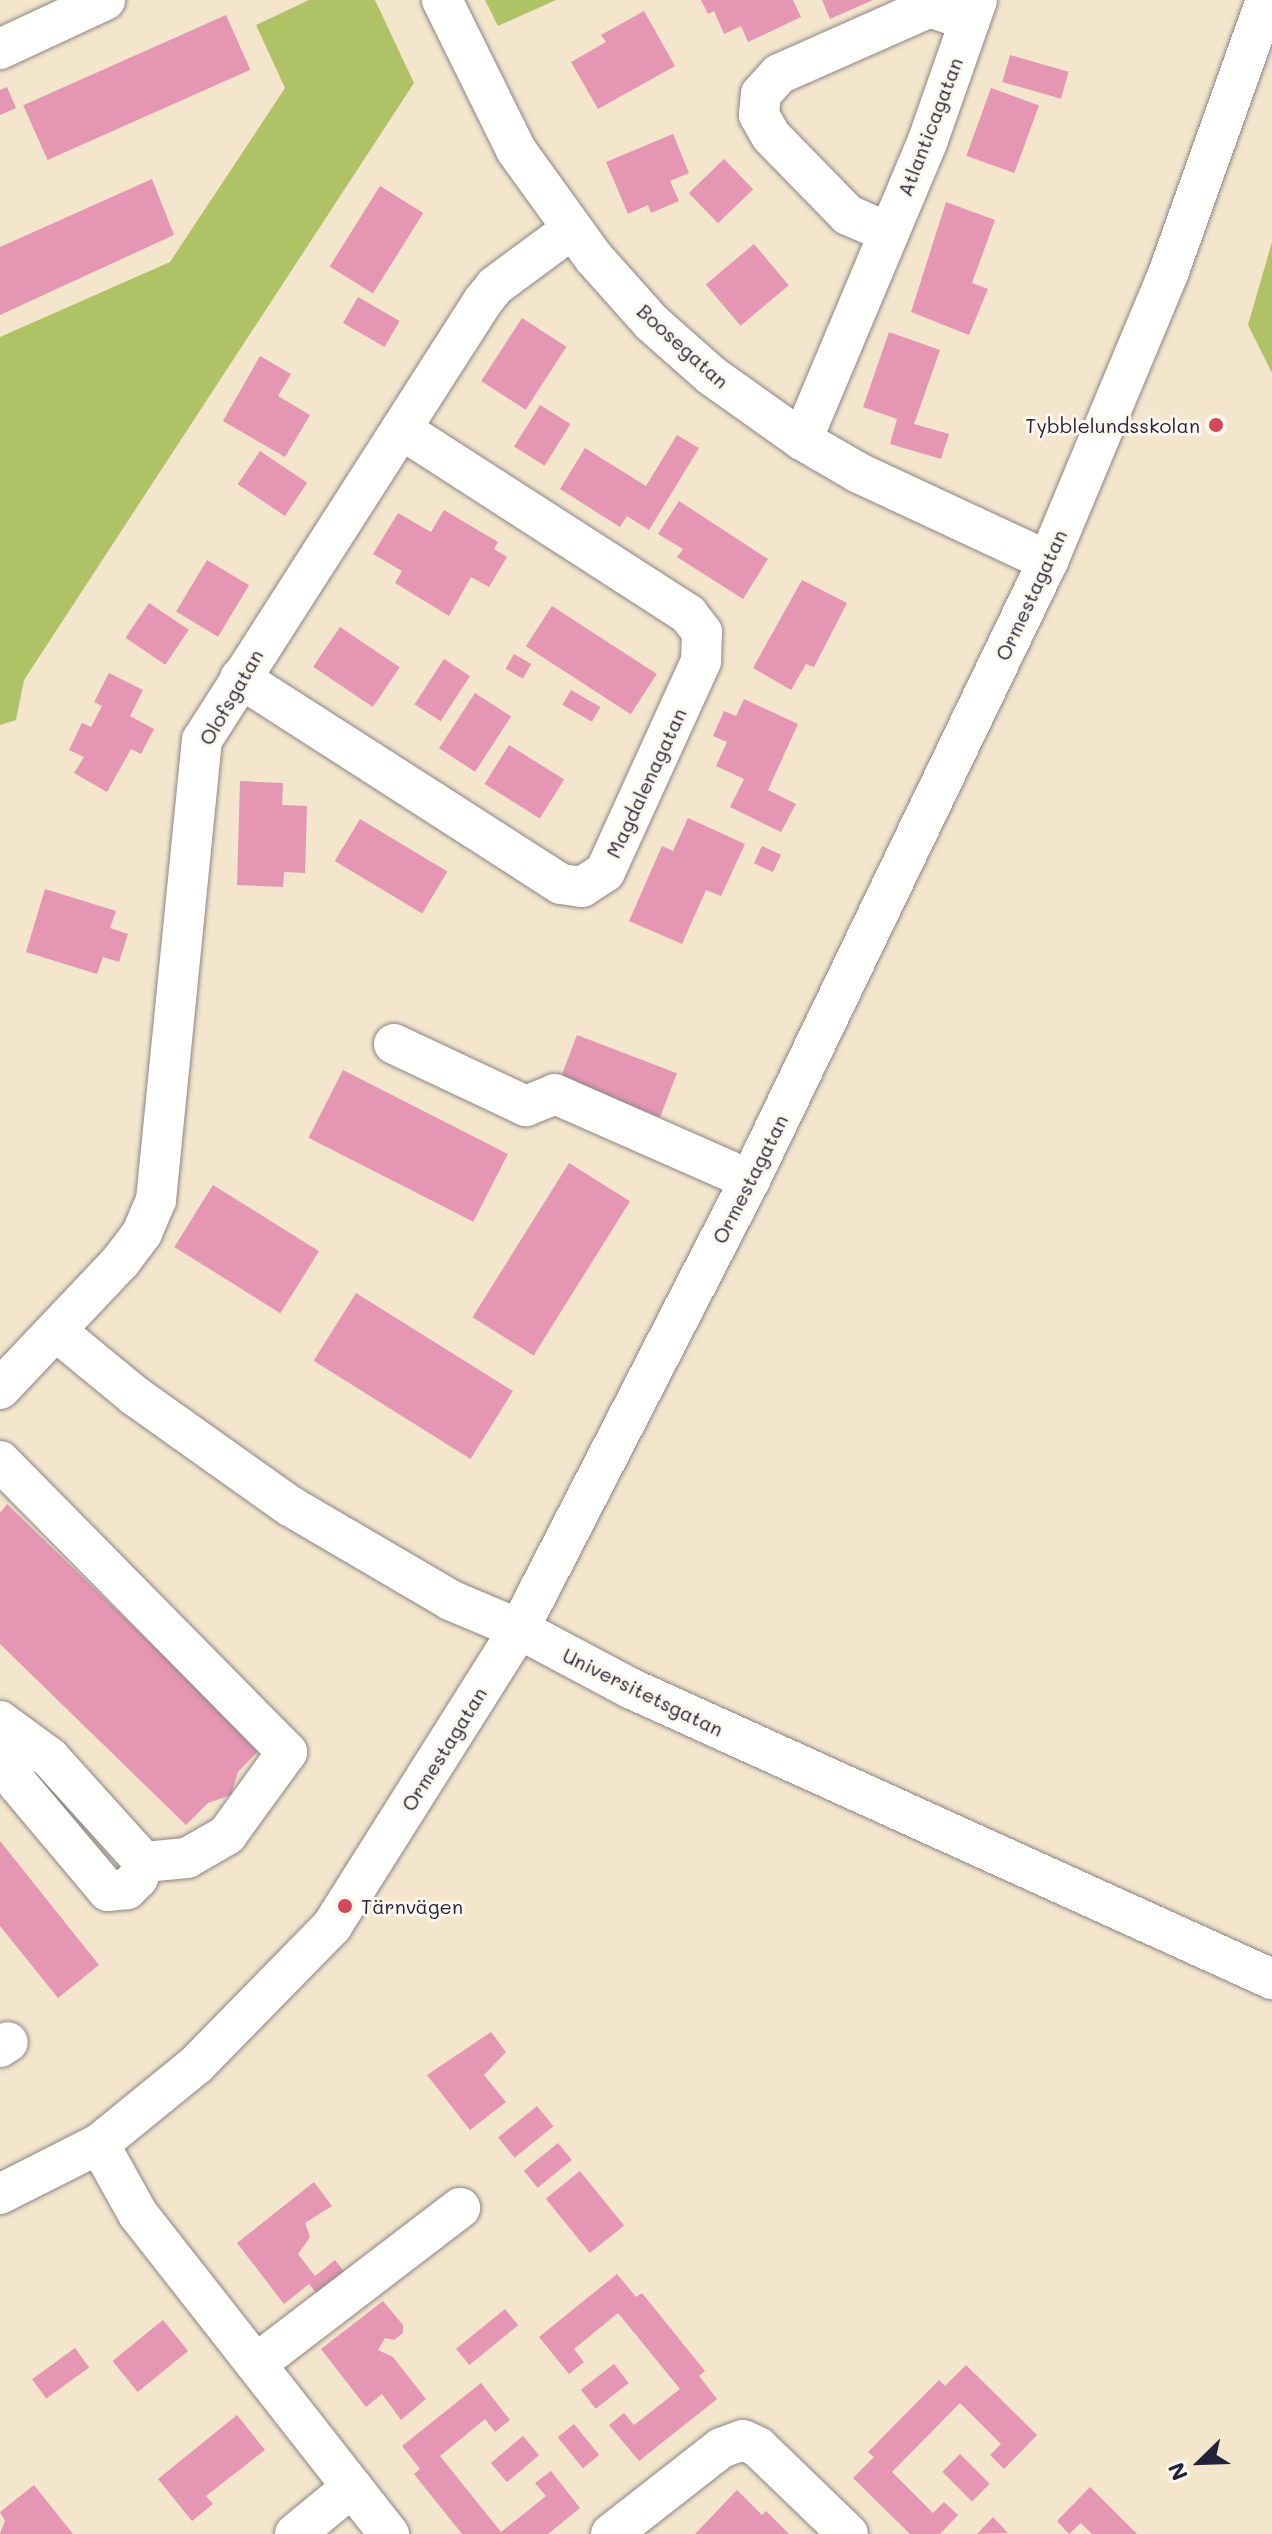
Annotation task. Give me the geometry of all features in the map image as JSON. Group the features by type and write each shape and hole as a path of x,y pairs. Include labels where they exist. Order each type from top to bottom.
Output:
{"street":[{"path":"0,49 105,0"},
{"name":"Boosegatan","path":"442,0 516,150 572,229 652,323 712,376 802,440 859,473 1048,561"},
{"name":"Ormestagatan","path":"0,2194 99,2144 197,2064 332,1926 519,1629 750,1180 1048,561 1168,274 1266,0"},
{"name":"Atlanticagatan","path":"802,440 889,233 973,11 930,7 779,74 761,94 759,115 771,136 848,215 889,233"},
{"name":"Olofsgatan","path":"0,1389 134,1243 156,1200 199,754 208,729 495,286 572,229"},
{"name":"Magdalenagatan","path":"240,678 561,884 582,887 605,872 701,661 702,632 688,614 401,429"},
{"path":"394,1044 526,1106 555,1094 750,1180"},
{"name":"Universitetsgatan","path":"56,1331 135,1396 290,1506 450,1600 519,1629 632,1689 1272,1979"},
{"path":"1,1464 287,1752 227,1835 187,1858 144,1862"},
{"path":"0,1721 49,1757 144,1862"},
{"path":"0,1751 18,1784 108,1891 127,1889 144,1862"},
{"path":"99,2144 138,2214 389,2534"},
{"path":"256,2364 460,2208"},
{"path":"611,2534 721,2448 743,2440 758,2447 848,2534"},
{"path":"295,2534 352,2487"}],"green space":[{"path":"309,0 375,0 414,83 24,680 16,720 0,725 0,337 170,262 285,88 256,25"},
{"path":"485,0 556,0 498,26"},
{"path":"1272,242 1272,373 1248,325"}],"building":[{"path":"701,0 793,0 801,17 748,42 741,26 724,34 714,11 708,14"},
{"path":"822,0 873,0 830,19"},
{"path":"644,11 675,66 598,109 571,62 606,42 601,35"},
{"path":"226,15 250,70 48,160 23,105"},
{"path":"1010,55 1069,72 1061,99 1002,82"},
{"path":"7,87 16,108 0,115 0,90"},
{"path":"991,88 1039,105 1014,173 966,156"},
{"path":"673,134 689,173 670,181 679,201 651,213 648,205 628,214 606,162"},
{"path":"724,159 753,189 718,223 689,193"},
{"path":"152,179 174,235 0,315 0,247"},
{"path":"380,186 423,213 373,294 330,267"},
{"path":"946,202 995,220 972,283 988,289 969,335 911,312"},
{"path":"754,244 789,285 740,326 706,284"},
{"path":"358,297 400,321 385,347 343,323"},
{"path":"522,318 566,347 526,410 481,381"},
{"path":"889,332 940,350 914,424 949,434 941,459 890,444 897,419 863,407"},
{"path":"260,356 291,374 278,396 310,415 285,457 223,421"},
{"path":"540,405 571,424 545,466 514,447"},
{"path":"677,435 699,448 649,530 627,516 620,527 560,489 585,448 646,486"},
{"path":"260,451 307,483 285,516 238,484"},
{"path":"679,501 768,559 743,599 677,557 683,549 658,534"},
{"path":"444,510 498,542 494,549 507,557 489,587 471,577 449,616 395,583 402,571 373,554 398,513 431,532"},
{"path":"207,560 249,585 218,637 176,611"},
{"path":"802,580 847,603 814,667 806,664 791,690 753,668"},
{"path":"149,603 189,630 165,665 126,638"},
{"path":"552,606 657,674 631,714 526,646"},
{"path":"340,627 400,667 373,707 313,667"},
{"path":"514,654 531,664 523,679 506,669"},
{"path":"444,659 470,676 441,721 415,704"},
{"path":"109,673 143,690 130,716 154,729 141,754 131,749 107,792 74,773 84,757 69,750 82,723 91,727 102,706 94,702"},
{"path":"571,690 600,707 592,722 562,705"},
{"path":"475,693 511,716 475,772 439,748"},
{"path":"744,699 798,724 768,790 796,804 781,832 730,807 744,779 716,766 727,742 713,736 724,711 736,716"},
{"path":"509,745 564,779 540,818 485,784"},
{"path":"240,781 283,783 282,805 307,806 305,873 284,872 283,887 237,885"},
{"path":"688,818 745,844 721,896 706,890 682,944 629,921 662,846 673,851"},
{"path":"360,819 447,872 422,914 335,861"},
{"path":"762,846 781,855 773,872 754,863"},
{"path":"45,889 116,911 110,928 128,934 119,962 103,957 97,974 26,952"},
{"path":"577,1035 677,1073 660,1117 560,1079"},
{"path":"343,1070 508,1154 473,1222 308,1138"},
{"path":"569,1163 630,1201 534,1355 473,1317"},
{"path":"213,1185 319,1251 280,1313 174,1247"},
{"path":"356,1293 513,1391 470,1459 314,1361"},
{"path":"7,1504 260,1749 238,1772 231,1795 208,1803 186,1825 0,1644 0,1513"},
{"path":"0,1841 99,1965 58,1998 0,1926"},
{"path":"491,2032 506,2052 484,2075 506,2102 470,2130 427,2075"},
{"path":"537,2106 553,2126 515,2158 498,2137"},
{"path":"558,2143 572,2160 538,2188 524,2171"},
{"path":"580,2171 624,2225 590,2253 546,2199"},
{"path":"314,2182 332,2206 305,2223 310,2237 298,2254 315,2276 335,2260 349,2278 321,2299 309,2284 284,2304 237,2243"},
{"path":"617,2274 636,2297 642,2293 705,2371 699,2376 717,2399 639,2461 609,2425 624,2413 634,2425 680,2389 618,2313 574,2349 584,2362 569,2374 539,2337"},
{"path":"383,2301 403,2325 403,2333 394,2340 385,2338 378,2350 393,2357 426,2399 401,2420 382,2394 366,2407 321,2349"},
{"path":"505,2309 518,2325 469,2365 456,2349"},
{"path":"163,2320 188,2351 138,2392 112,2361"},
{"path":"75,2348 89,2367 46,2399 32,2379"},
{"path":"614,2364 629,2383 596,2409 581,2390"},
{"path":"966,2365 1037,2435 1004,2469 990,2455 1001,2444 960,2403 892,2472 933,2513 944,2502 958,2515 940,2534 910,2534 853,2478 874,2457 868,2452 939,2380 945,2386"},
{"path":"481,2383 510,2420 495,2432 485,2419 440,2456 501,2532 546,2496 535,2483 551,2471 580,2508 548,2534 462,2534 414,2474 420,2469 402,2446"},
{"path":"237,2415 265,2450 206,2496 213,2504 192,2521 158,2479"},
{"path":"574,2424 599,2455 583,2468 558,2437"},
{"path":"523,2436 539,2455 507,2482 491,2463"},
{"path":"960,2454 990,2484 972,2501 942,2472"},
{"path":"34,2485 73,2534 0,2534 5,2521 0,2512"},
{"path":"1090,2487 1137,2534 1092,2534 1081,2523 1069,2534 1057,2521"},
{"path":"737,2490 762,2515 766,2511 789,2534 695,2534"},
{"path":"993,2517 1008,2533 977,2534"}],"place":[{"name":"Tybblelundsskolan","path":"1216,425"},
{"name":"Tärnvägen","path":"345,1906"}]}
